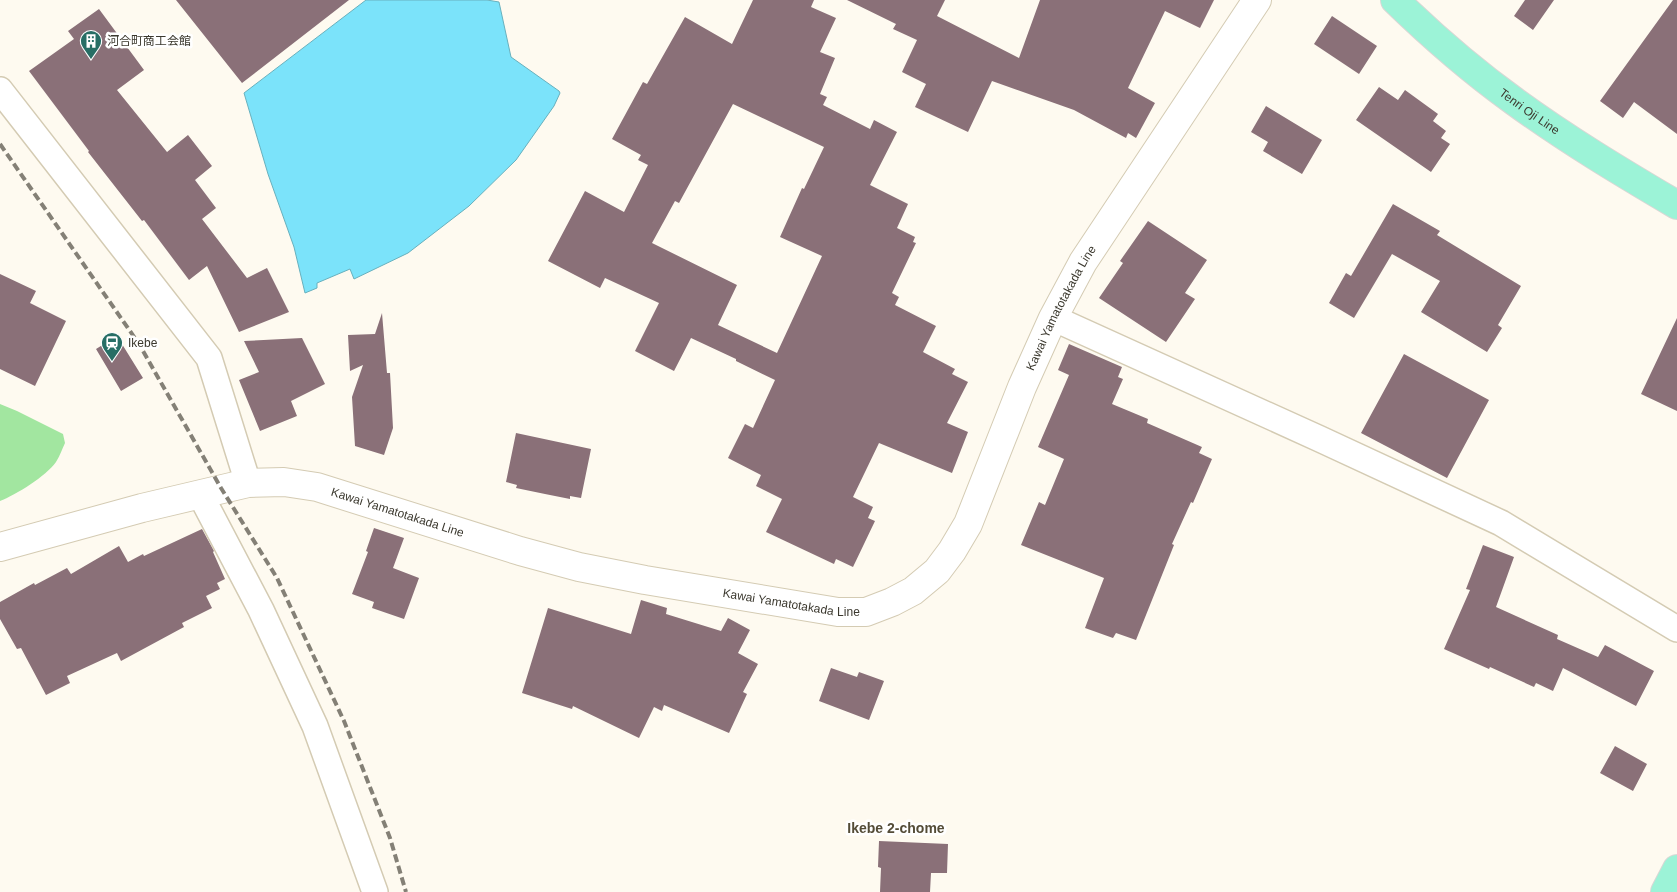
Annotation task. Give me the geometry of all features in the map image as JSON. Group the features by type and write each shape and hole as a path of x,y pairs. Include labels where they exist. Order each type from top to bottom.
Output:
{"main road":[{"name":"Kawai Yamatotakada Line","path":"0,547 97,520 248,483 284,482 317,487 520,551 579,567 645,580 829,610 866,612 892,602 913,591 937,572 952,551 968,524 1022,387 1053,318 1083,262 1257,0"},
{"name":"Tenri Oji Line","path":"1395,0 1437,40 1513,101 1600,159 1677,205"},
{"path":"1665,892 1677,869"}],"street":[{"path":"0,90 209,358 248,483"},
{"path":"1053,318 1500,523 1677,628"},
{"path":"200,494 261,610 315,726 375,892"}],"green space":[{"path":"0,404 63,434 65,443 56,462 45,473 22,490 0,501"}],"water":[{"path":"366,0 487,0 499,2 511,57 560,93 554,106 516,160 469,206 408,253 354,279 350,269 317,283 317,288 305,293 294,247 268,174 244,93"}],"building":[{"path":"176,0 349,0 242,83"},
{"path":"753,0 814,0 811,7 836,18 820,52 835,58 820,94 827,97 823,105 870,129 874,120 897,132 870,185 908,204 897,228 915,237 913,242 916,243 892,293 899,297 895,305 936,326 923,352 955,369 952,374 968,382 947,423 968,432 952,473 879,443 853,497 873,507 868,518 875,521 853,567 836,559 834,564 766,532 782,499 756,486 761,475 728,458 745,424 753,428 775,380 691,338 674,371 635,351 659,303 605,278 600,288 548,261 585,191 624,212 648,165 638,160 641,155 612,139 643,82 647,84 685,17 732,44","holes":["733,104 824,147 804,189 802,188 780,237 822,256 777,353 718,325 737,285 652,243 675,201 679,203"]},
{"path":"847,0 945,0 937,16 1019,58 1040,0 1214,0 1200,28 1165,11 1128,88 1155,103 1136,138 1128,133 1126,138 1074,110 992,81 968,132 915,107 926,84 902,72 917,40 893,29 896,24"},
{"path":"1525,0 1554,0 1533,30 1514,16"},
{"path":"1673,0 1677,0 1677,134 1634,102 1623,118 1600,101"},
{"path":"99,9 144,70 117,90 167,152 188,135 212,166 195,180 216,208 202,219 247,278 267,268 289,312 239,332 207,266 189,280 144,220 142,221 88,152 29,71 74,39 68,31"},
{"path":"1332,16 1377,46 1359,74 1314,44"},
{"path":"1379,87 1398,100 1405,90 1438,114 1433,121 1446,131 1441,138 1450,144 1431,172 1356,120"},
{"path":"1266,106 1322,140 1302,174 1263,151 1268,142 1251,132"},
{"path":"1393,204 1440,231 1437,235 1521,286 1498,325 1502,328 1487,352 1421,312 1440,281 1392,254 1354,318 1329,303 1346,273 1351,276"},
{"path":"1148,221 1207,260 1185,293 1195,299 1166,342 1099,298 1123,263 1120,261"},
{"path":"0,274 36,291 30,303 66,321 35,386 0,369"},
{"path":"382,313 387,373 390,373 393,428 384,455 355,446 352,397 363,365 350,371 348,335 375,334"},
{"path":"1677,318 1677,411 1641,394"},
{"path":"117,336 143,378 121,391 96,349"},
{"path":"302,338 325,384 291,401 297,416 260,431 239,380 259,372 244,341"},
{"path":"1069,344 1122,367 1118,377 1123,379 1112,404 1148,419 1147,423 1202,447 1199,453 1212,459 1193,503 1191,502 1172,544 1174,545 1136,640 1116,633 1113,638 1085,628 1104,578 1021,545 1039,502 1045,505 1064,459 1038,447 1069,375 1058,370"},
{"path":"1404,354 1489,400 1447,478 1361,433"},
{"path":"516,433 591,449 581,498 570,496 570,499 516,488 517,485 506,482"},
{"path":"374,528 404,538 393,568 419,578 404,619 372,608 374,602 352,594 368,552 366,551"},
{"path":"202,529 214,551 225,579 217,583 220,589 206,596 212,608 182,623 184,627 121,661 117,653 67,676 70,683 46,695 21,648 17,649 0,619 0,602 34,583 35,585 67,568 71,574 119,546 128,562"},
{"path":"1483,545 1514,557 1496,607 1558,635 1557,639 1598,657 1605,645 1654,671 1636,706 1563,668 1553,691 1536,683 1534,687 1444,649 1470,590 1466,589"},
{"path":"641,600 667,608 666,614 721,631 728,618 750,630 738,653 758,664 743,692 747,694 729,733 664,705 662,711 654,707 639,738 573,706 572,709 522,693 548,608 631,634"},
{"path":"831,668 857,677 859,672 884,681 869,720 819,701"},
{"path":"1615,746 1647,764 1633,791 1600,773"},
{"path":"879,841 948,844 947,873 931,873 930,892 880,892 881,868 878,867"}],"railway":[{"path":"0,144 139,344 221,488 277,578 344,721 390,838 406,892"}],"place":[{"name":"河合町商工会館","path":"91,60"},
{"name":"Ikebe","path":"112,362"}],"district":[{"name":"Ikebe 2-chome","path":"896,828"}]}
